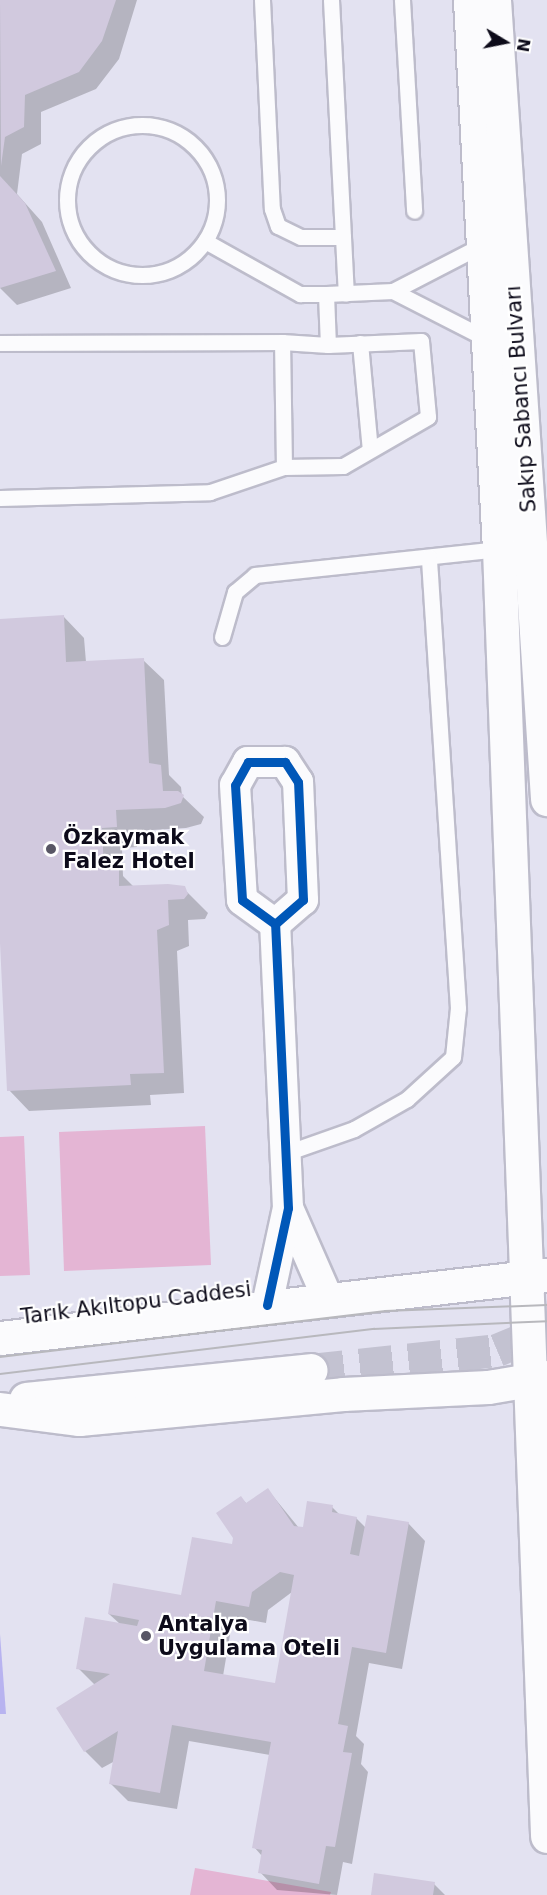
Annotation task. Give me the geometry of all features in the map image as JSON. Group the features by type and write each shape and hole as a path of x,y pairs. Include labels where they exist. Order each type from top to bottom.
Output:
{"main road":[{"path":"470,0 537,1276 547,1836"},
{"name":"Sakıp Sabancı Bulvarı","path":"494,0 547,799"},
{"name":"Tarık Akıltopu Caddesi","path":"0,1338 267,1305 537,1276"},
{"path":"0,1401 311,1370"},
{"path":"0,1409 79,1419 343,1394 488,1387 539,1378"}],"street":[{"path":"248,762 285,762 298,782 303,900 275,924 242,900 235,785 248,762"},
{"path":"267,1305 288,1208 275,924"},
{"path":"288,1208 328,1299"}],"lane":[{"path":"262,0 272,209 278,226 302,237 343,237"},
{"path":"331,0 346,294"},
{"path":"402,0 414,211"},
{"path":"127,125 156,125 184,136 204,157 216,184 216,214 205,242 184,263 157,274 127,275 100,263 79,243 67,215 67,185 78,158 99,136 127,125"},
{"path":"205,242 300,294 393,291 482,245"},
{"path":"393,291 487,339"},
{"path":"326,294 328,345"},
{"path":"0,343 282,342 328,345 421,341 428,417 343,466 284,467 210,492 0,498"},
{"path":"282,342 284,467"},
{"path":"360,344 370,450"},
{"path":"222,636 235,592 255,575 500,549"},
{"path":"286,1153 354,1130 407,1100 453,1057 458,1008 429,557"}],"shaded area":[{"path":"205,1126 211,1265 64,1271 59,1132"},
{"path":"24,1136 30,1275 0,1276 0,1137"},
{"path":"0,1634 6,1714 0,1714"},
{"path":"195,1868 331,1892 330,1895 190,1895"}],"building":[{"path":"0,0 116,0 102,41 79,72 25,95 24,127 5,137 1,166"},
{"path":"0,176 25,203 56,271 0,288"},
{"name":"Özkaymak Falez Hotel","path":"64,615 66,662 144,658 149,763 161,765 163,791 178,791 184,795 181,803 165,808 116,810 117,827 102,828 104,870 119,869 119,886 168,884 185,886 188,894 184,899 168,900 169,925 157,930 164,1073 130,1074 131,1085 7,1091 0,943 0,619"},
{"name":"Antalya Uygulama Oteli","path":"268,1488 294,1526 303,1527 307,1501 333,1505 332,1512 357,1517 350,1554 359,1556 367,1515 409,1522 386,1653 352,1647 338,1724 348,1726 343,1752 352,1753 335,1847 326,1846 319,1884 258,1873 262,1850 252,1848 271,1742 172,1725 160,1793 109,1784 118,1731 84,1752 56,1708 110,1674 76,1669 85,1617 137,1626 139,1620 108,1614 113,1583 181,1595 192,1537 232,1544 233,1538 216,1513 241,1496 246,1503","holes":["280,1572 294,1575 275,1683 204,1671 216,1601 249,1607 252,1592"]},
{"path":"374,1873 435,1882 433,1895 371,1895"}],"tunnel":[{"path":"311,1370 497,1350 547,1329"}],"tram line":[{"path":"0,1357 385,1311 547,1305"},
{"path":"0,1374 374,1329 547,1321"}],"cycle path":[{"path":"267,1305 288,1208 275,924 303,900 298,782 285,762 248,762 235,785 242,900 275,924"}],"place":[{"name":"Özkaymak Falez Hotel","path":"51,849"},
{"name":"Antalya Uygulama Oteli","path":"146,1636"}]}
